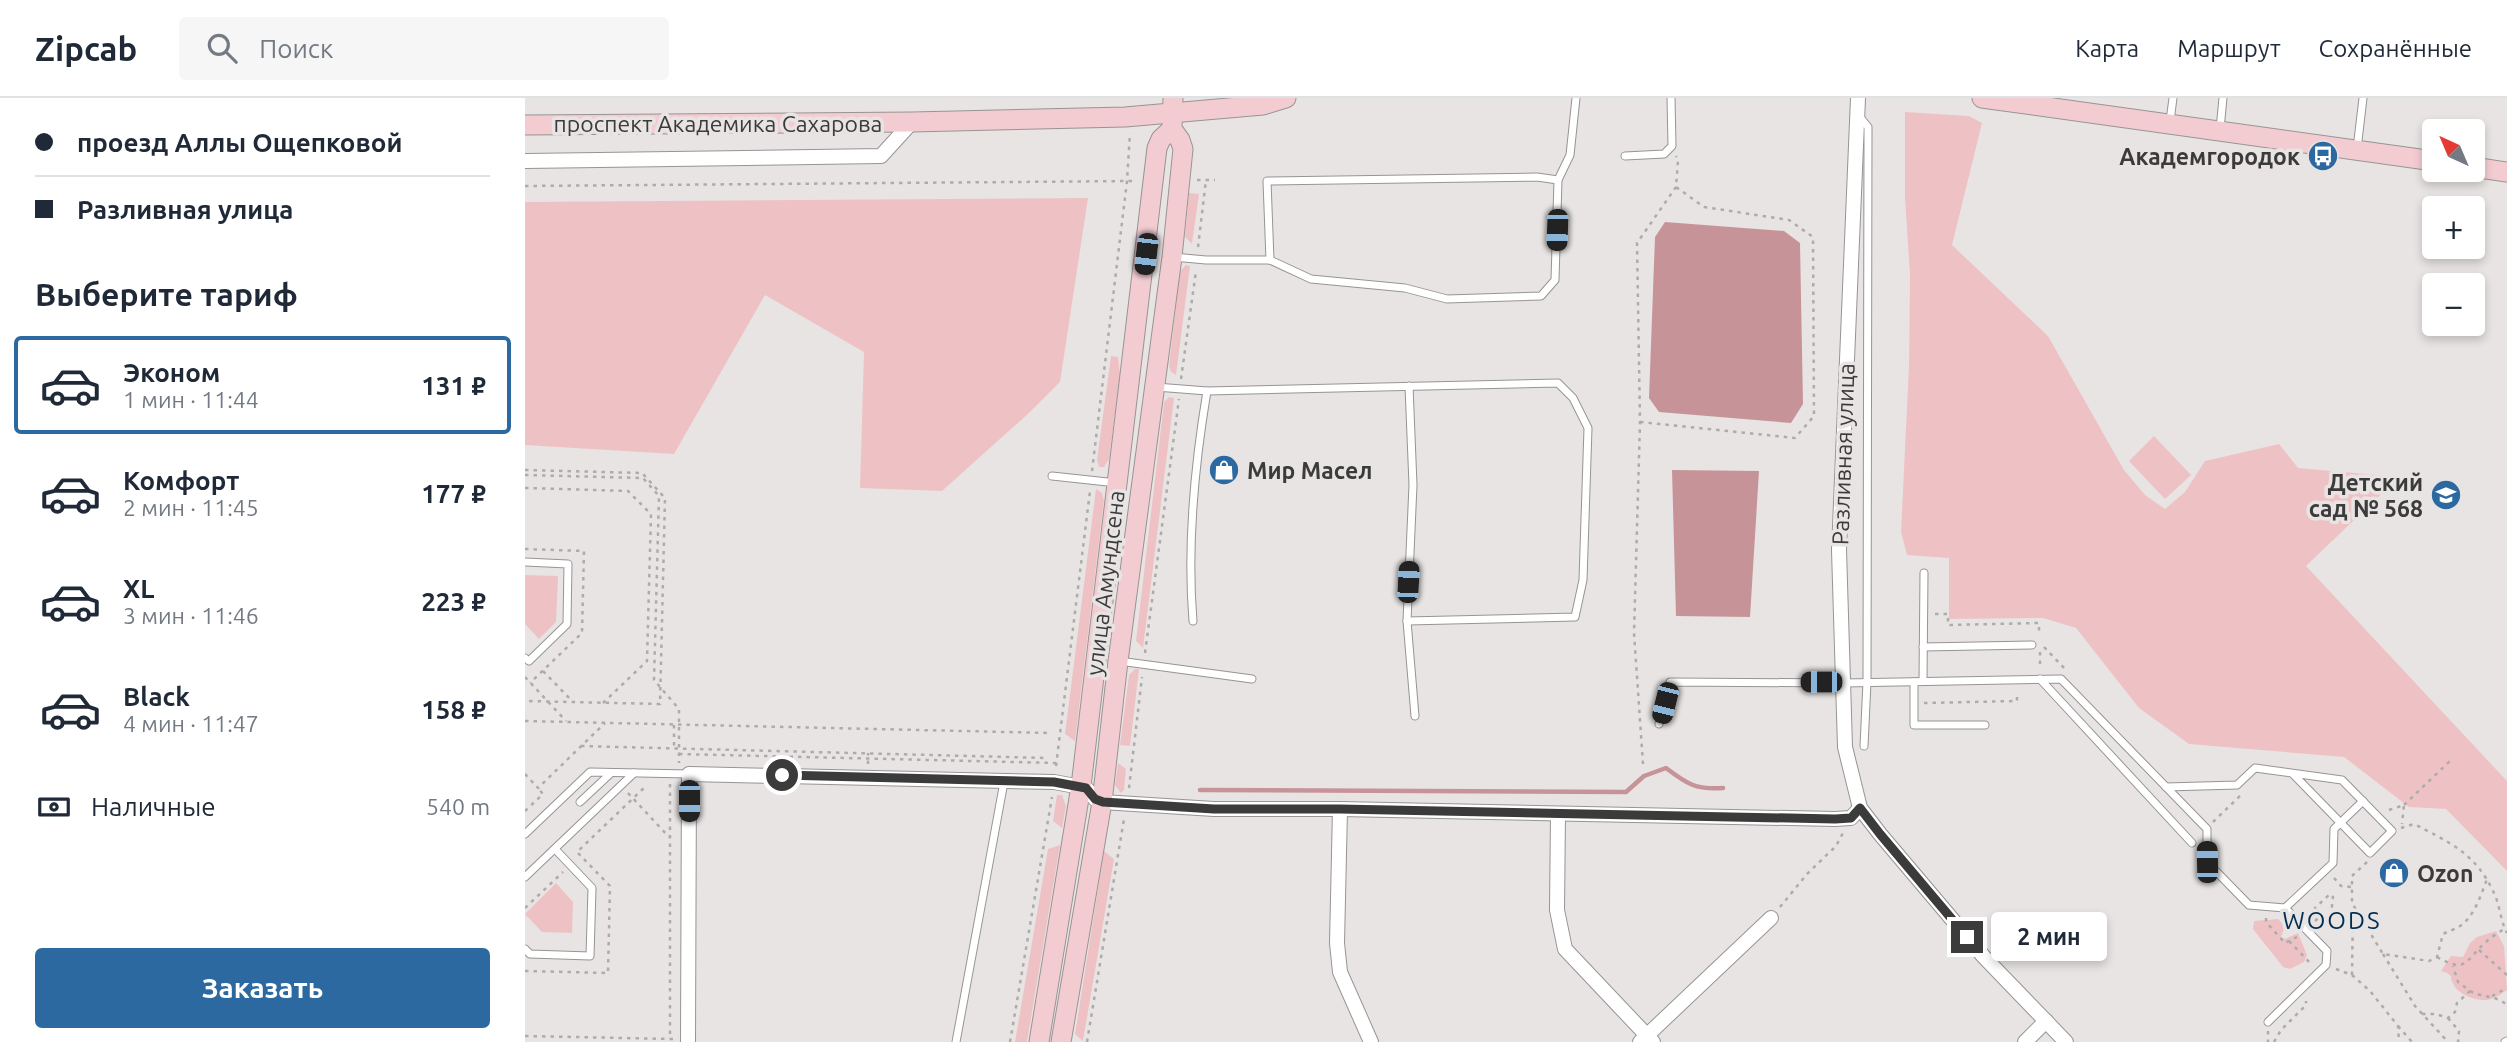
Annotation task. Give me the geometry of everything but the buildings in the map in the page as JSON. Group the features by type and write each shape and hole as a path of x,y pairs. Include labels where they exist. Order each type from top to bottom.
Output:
{"street":[{"path":"1172,113 1262,105 1286,98"},
{"path":"1982,98 2068,103 2169,123 2422,159"},
{"name":"Разливная улица","path":"1857,106 1839,550 1845,747 1856,813 1880,834 1984,957 2067,1042"},
{"name":"проспект Академика Сахарова","path":"525,125 912,122 1130,117 1172,113"},
{"name":"улица Амундсена","path":"1039,1042 1081,786 1157,148 1172,113"},
{"name":"улица Амундсена","path":"1061,1042 1103,802 1118,661 1172,257 1183,149 1172,113"},
{"name":"проспект Академика Сахарова","path":"525,161 881,156 912,122"},
{"path":"2485,169 2507,172"},
{"path":"680,1040 684,774 1054,782 1086,788 1095,799 1103,802 1214,809 1558,814 1856,813"},
{"path":"1340,809 1337,943 1340,972 1371,1042"},
{"path":"1558,814 1556,910 1565,949 1647,1040 1771,918"},
{"path":"2025,1042 2046,1021"}],"lane":[{"path":"1172,257 1270,260 1311,279 1405,288 1447,299 1541,296 1555,280 1558,180 1570,155 1576,98"},
{"path":"1625,156 1664,154 1672,146 1671,98"},
{"path":"2169,123 2173,98"},
{"path":"2220,131 2223,98"},
{"path":"2356,150 2363,98"},
{"path":"1857,106 1868,127 1867,682 1864,746"},
{"path":"1270,260 1266,181 1537,177 1558,180"},
{"path":"1154,387 1207,391 1558,383 1573,398 1588,428 1583,580 1575,617 1407,621"},
{"path":"1409,386 1413,485 1407,621 1415,716"},
{"path":"1193,621 1191,550 1207,391"},
{"path":"1052,476 1117,483"},
{"path":"525,562 568,564 567,624 529,662 525,658"},
{"path":"1924,573 1923,647 1913,725 1985,725"},
{"path":"1923,647 2032,645"},
{"path":"1118,661 1252,679"},
{"path":"2040,679 2192,843"},
{"path":"1659,724 1670,682 1844,683 2061,679 2207,829 2207,862 2249,905 2285,908 2327,951 2326,965 2268,1022"},
{"path":"2166,787 2237,785 2255,768 2342,780 2392,831 2369,853 2293,774"},
{"path":"525,834 590,772 684,774"},
{"path":"580,802 611,773"},
{"path":"525,877 634,773"},
{"path":"956,1042 1005,781"},
{"path":"2285,908 2333,863 2334,829 2363,802"},
{"path":"525,949 530,954 590,956 592,888 555,849"}],"path":[{"path":"1010,1042 1054,782 1127,181 1130,117"},
{"path":"1643,764 1634,633 1640,422 1637,243 1676,187 1678,160 1672,146"},
{"path":"525,186 1154,180"},
{"path":"1179,180 1215,180"},
{"path":"1087,1042 1127,803 1206,180"},
{"path":"1640,422 1795,438 1814,416 1813,237 1789,220 1704,207 1676,187"},
{"path":"525,472 642,473 666,498 660,704 525,701"},
{"path":"525,472 643,478 659,496 654,680 678,709 676,748"},
{"path":"525,488 628,491 651,514 647,661 603,703"},
{"path":"1924,615 1948,614 1948,625 2039,623 2040,670"},
{"path":"543,671 573,702"},
{"path":"525,677 567,722"},
{"path":"1914,703 2017,701 2017,680"},
{"path":"525,721 1050,733"},
{"path":"538,788 605,723"},
{"path":"674,725 676,748 684,774"},
{"path":"581,746 1046,758"},
{"path":"679,754 1056,763"},
{"path":"2386,811 2404,805 2452,759"},
{"path":"610,886 577,852 659,773"},
{"path":"525,774 543,794 525,811"},
{"path":"670,774 670,1039"},
{"path":"621,786 670,838"},
{"path":"2214,822 2249,788"},
{"path":"2404,805 2402,828 2414,824 2456,846 2476,862 2494,893 2506,931 2485,943 2462,966 2453,966 2437,957"},
{"path":"1771,918 1807,874 1836,846 1856,813"},
{"path":"525,908 581,855"},
{"path":"2330,874 2341,886 2352,887"},
{"path":"2352,975 2353,876"},
{"path":"2383,954 2429,961 2437,957 2444,934 2468,919 2487,880"},
{"path":"2330,892 2333,897 2330,923 2322,915 2315,908 2330,892"},
{"path":"2353,906 2397,981 2448,1042"},
{"path":"2266,907 2266,922 2285,943 2306,930 2322,915"},
{"path":"2289,941 2319,972"},
{"path":"2479,950 2507,975"},
{"path":"2453,966 2458,982 2480,996 2493,996 2507,988"},
{"path":"2336,969 2352,975 2370,991 2412,1042"},
{"path":"2448,1018 2455,1012 2457,1003 2470,991"},
{"path":"2493,996 2507,1005"},
{"path":"2274,1042 2281,1030 2306,1005"},
{"path":"2422,1014 2436,1014 2448,1018 2459,1031 2458,1042"},
{"path":"2398,1026 2399,1042"},
{"path":"525,1036 680,1040"}],"shaded area":[{"path":"1905,112 1969,116 1982,123 1952,245 2048,336 2124,470 2145,495 2165,509 2185,492 2205,461 2279,444 2298,468 2399,477 2306,566 2507,781 2507,871 2446,809 2409,807 2344,757 2189,744 2139,708 2076,628 2043,618 1949,619 1949,558 1907,555 1901,532 1909,366 1910,275 1905,198"},
{"path":"1189,193 1199,194 1192,244 1185,237"},
{"path":"1088,198 1060,382 942,491 860,488 864,352 765,295 674,454 525,445 525,202"},
{"path":"1665,222 1784,231 1800,243 1803,404 1791,423 1659,412 1649,398 1655,237"},
{"path":"1186,265 1190,266 1176,375 1171,372 1169,366 1180,271"},
{"path":"1111,356 1118,357 1120,375 1109,459 1104,467 1099,467 1097,460"},
{"path":"1169,397 1174,398 1143,648 1136,641 1164,402"},
{"path":"2154,436 2191,475 2165,499 2129,461"},
{"path":"1672,470 1759,471 1750,617 1676,616"},
{"path":"1096,489 1102,493 1104,500 1075,741 1065,734"},
{"path":"525,575 558,576 556,622 539,639 525,624"},
{"path":"1139,669 1130,746 1120,745 1129,675"},
{"path":"1118,763 1126,769 1124,790 1121,793 1115,785"},
{"path":"1057,795 1062,795 1066,806 1062,828 1053,821"},
{"path":"1060,845 1027,1042 1015,1042 1048,849"},
{"path":"1104,851 1114,859 1083,1041 1075,1034"},
{"path":"556,883 573,902 572,933 542,932 525,914"},
{"path":"2278,919 2285,926 2281,937 2285,939 2298,933 2307,955 2304,962 2290,969 2283,967 2253,929 2254,921"},
{"path":"2496,931 2504,946 2507,990 2489,1000 2469,997 2458,990 2451,976 2441,971 2451,956 2463,957 2470,943 2477,937"}],"waterway":[{"path":"1200,790 1626,792 1644,776 1666,768 1692,785 1723,788"}],"place":[{"name":"Академгородок","path":"2323,156"},
{"name":"Мир Масел","path":"1224,470"},
{"name":"Детский сад № 568","path":"2446,495"},
{"name":"Ozon","path":"2394,873"}],"district":[{"name":"WOODS","path":"2332,920"}],"route":[{"path":"782,775 1054,782 1086,788 1095,799 1103,802 1214,809 1835,819 1851,818 1860,808 1967,937"}]}
